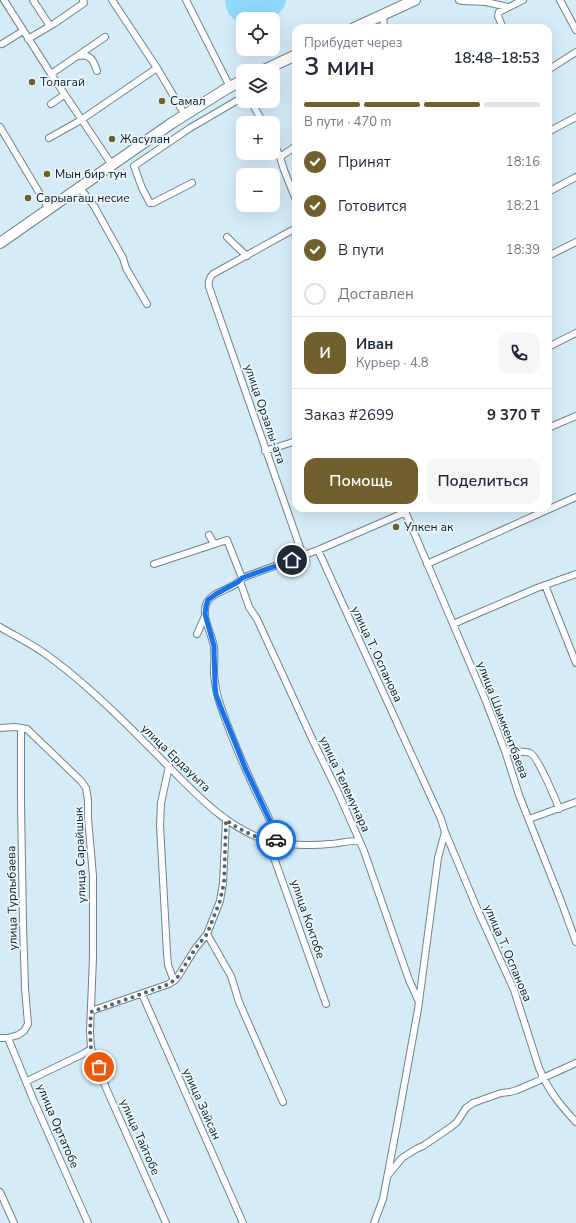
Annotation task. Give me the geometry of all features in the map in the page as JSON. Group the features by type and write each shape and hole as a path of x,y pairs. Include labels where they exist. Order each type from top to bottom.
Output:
{"highway":[{"path":"363,24 415,0"},
{"path":"277,64 292,57"},
{"path":"0,243 185,115 236,84"}],"street":[{"path":"4,0 64,95 112,165"},
{"path":"33,0 50,26"},
{"path":"28,39 84,3 82,0"},
{"path":"112,0 157,68 185,115"},
{"path":"186,0 230,87"},
{"path":"459,0 486,2 508,7"},
{"path":"501,24 498,14 499,12 523,0"},
{"path":"560,0 576,30"},
{"path":"383,15 384,24"},
{"path":"2,44 23,31"},
{"path":"51,74 105,37"},
{"path":"552,67 576,52"},
{"path":"74,58 85,55 89,56 98,71"},
{"path":"49,138 81,120 157,68"},
{"path":"51,104 64,95"},
{"path":"192,183 153,203 150,203 142,188 134,166 190,128 236,101"},
{"path":"552,130 576,117"},
{"path":"0,127 49,209"},
{"path":"292,149 280,157 284,170 292,186"},
{"path":"552,190 576,177"},
{"path":"80,188 94,206 123,258 126,268 147,304"},
{"path":"227,237 247,256 292,230"},
{"path":"552,254 576,242"},
{"name":"улица Орзалы-ата","path":"247,256 213,274 210,279 209,287 265,451 303,556"},
{"path":"552,345 576,333"},
{"path":"552,426 576,416"},
{"path":"265,451 292,442"},
{"path":"552,508 576,497"},
{"path":"277,843 272,825 246,770 216,694 214,646 206,616 206,606 208,600 241,580 318,550 401,512"},
{"name":"улица Шымкентбаева","path":"406,512 485,699 528,819 576,942"},
{"path":"427,564 543,512"},
{"path":"154,564 214,544 209,535"},
{"name":"улица Телемунара","path":"214,544 227,540 249,607 257,619 364,851 409,980 419,1002"},
{"name":"улица Т. Оспанова","path":"318,550 442,820 445,832 479,913 514,990 543,1078 560,1106 576,1122"},
{"path":"453,624 545,585 576,574"},
{"path":"545,585 574,652 576,663"},
{"path":"197,634 206,616"},
{"name":"улица Ердауыта","path":"0,627 45,654 75,678 118,716 192,790 226,820 239,829 268,841 277,843 318,845 359,841"},
{"path":"0,728 21,728"},
{"name":"улица Сарайшык","path":"21,728 27,729 48,749 84,785 87,792 92,876 93,958 91,1012"},
{"name":"улица Турлыбаева","path":"8,1038 18,1035 24,1031 28,1024 25,988 22,871 21,728"},
{"path":"505,752 529,752 534,755 548,782 559,809"},
{"path":"168,766 161,803 160,824 168,965 174,981"},
{"path":"528,819 576,802"},
{"path":"91,1012 169,984 177,978 195,949 207,934 220,901 224,883 226,820"},
{"path":"374,1223 383,1199 388,1176 417,1017 438,858 445,832"},
{"name":"улица Коктобе","path":"268,841 326,1004"},
{"path":"207,934 231,976 239,1002 283,1102"},
{"name":"улица Зайсан","path":"142,994 243,1223"},
{"name":"улица Тайтобе","path":"91,1012 91,1049 111,1100 166,1223"},
{"path":"0,1038 8,1038"},
{"name":"улица Ортатобе","path":"8,1038 27,1081 33,1099 88,1223"},
{"path":"27,1081 91,1049"},
{"path":"388,1176 402,1158 423,1146 457,1122 466,1108 502,1093 517,1090 538,1082 543,1078 576,1062"},
{"path":"0,1192 14,1223"}],"shaded area":[{"path":"225,0 286,0 283,9 280,12 236,12 236,20 232,18"}],"way so far":[{"path":"99,1067 91,1049 91,1012 174,981 195,949 207,934 220,901 224,883 226,820 232,825 254,836 277,843 276,840"}],"place":[{"name":"Толагай","path":"32,82"},
{"name":"Самал","path":"162,101"},
{"name":"Жасулан","path":"112,139"},
{"name":"Мын бир тун","path":"47,174"},
{"name":"Сарыагаш несие","path":"28,198"},
{"name":"Улкен ак","path":"396,527"}],"route":[{"path":"276,840 272,825 246,770 216,694 214,675 214,646 205,611 208,600 240,581 242,578 292,560"}]}
